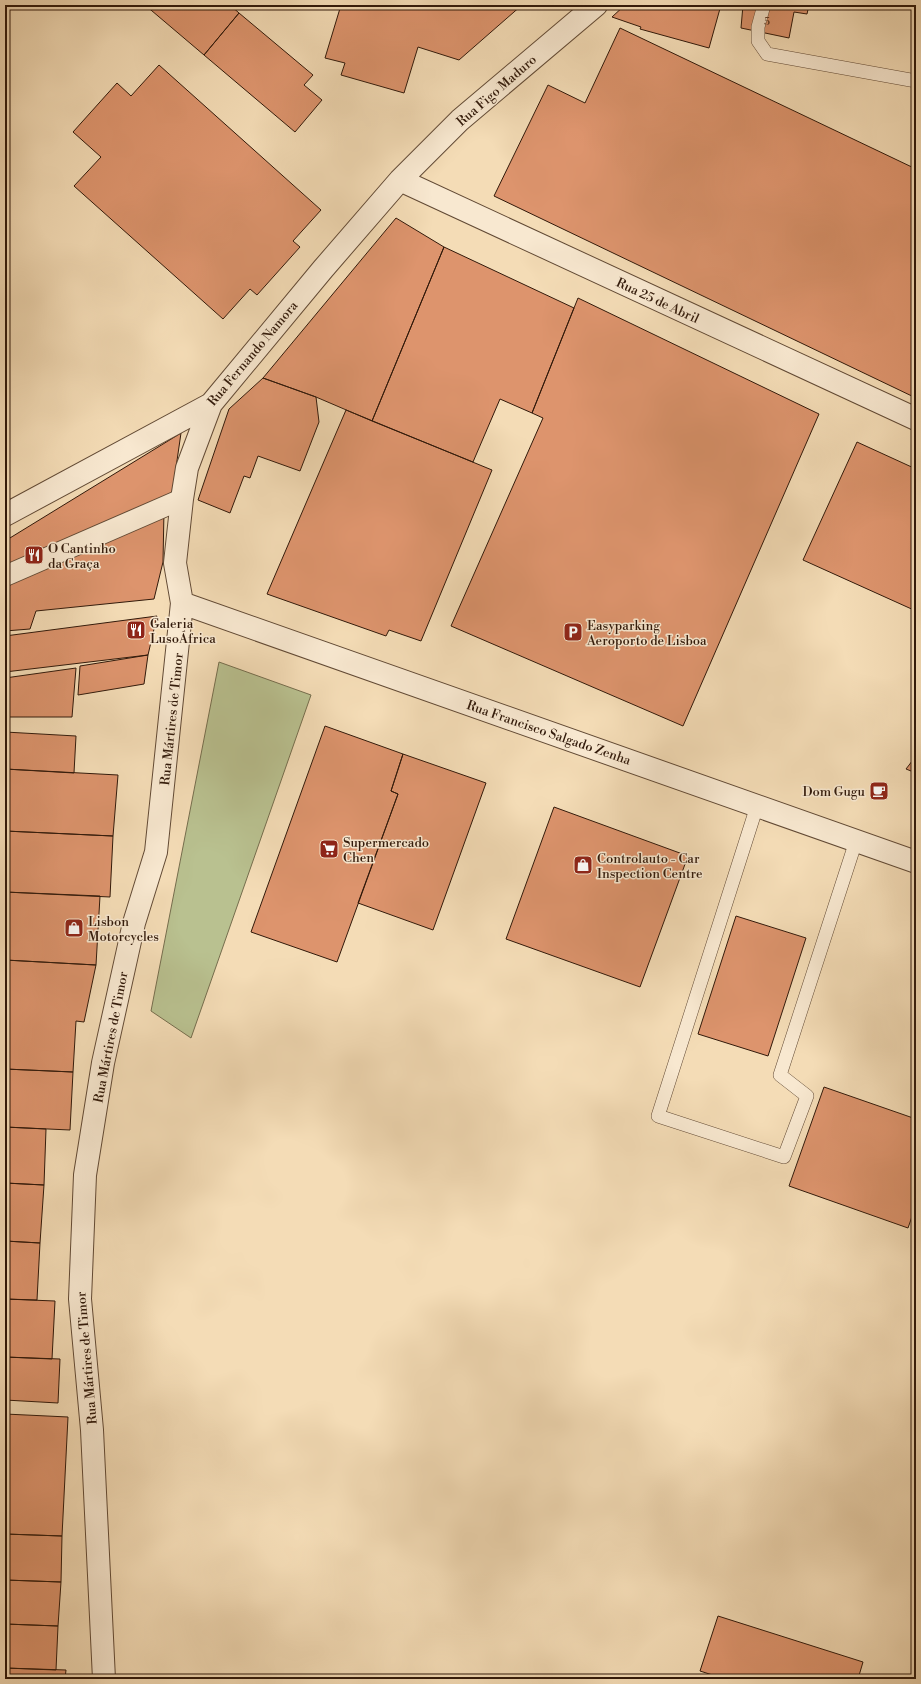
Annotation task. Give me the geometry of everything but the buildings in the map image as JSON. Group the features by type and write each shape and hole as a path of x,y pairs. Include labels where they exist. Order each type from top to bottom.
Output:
{"street":[{"name":"Rua Figo Maduro","path":"400,180 460,120 596,5"},
{"name":"Rua Fernando Namora","path":"5,515 211,404 323,268 400,180"},
{"name":"Rua 25 de Abril","path":"400,180 916,419"},
{"name":"Rua Mártires de Timor","path":"104,1679 92,1430 80,1299 85,1175 103,1063 134,923 156,852 182,603 176,563 182,499 187,468 211,404"},
{"path":"5,576 182,499"},
{"name":"Rua Francisco Salgado Zenha","path":"182,603 916,862"}],"lane":[{"path":"764,5 758,27 758,41 767,54 916,81"},
{"path":"757,806 658,1116 784,1157 807,1096 780,1075 856,841"}],"green space":[{"path":"219,662 311,695 191,1038 151,1011"}],"place":[{"name":"O Cantinho da Graça","path":"34,555"},
{"name":"Galeria LusoÁfrica","path":"136,630"},
{"name":"Easyparking Aeroporto de Lisboa","path":"573,632"},
{"name":"Dom Gugu","path":"879,791"},
{"name":"Supermercado Chen","path":"329,849"},
{"name":"Controlauto - Car Inspection Centre","path":"583,865"},
{"name":"Lisbon Motorcycles","path":"74,928"}]}
